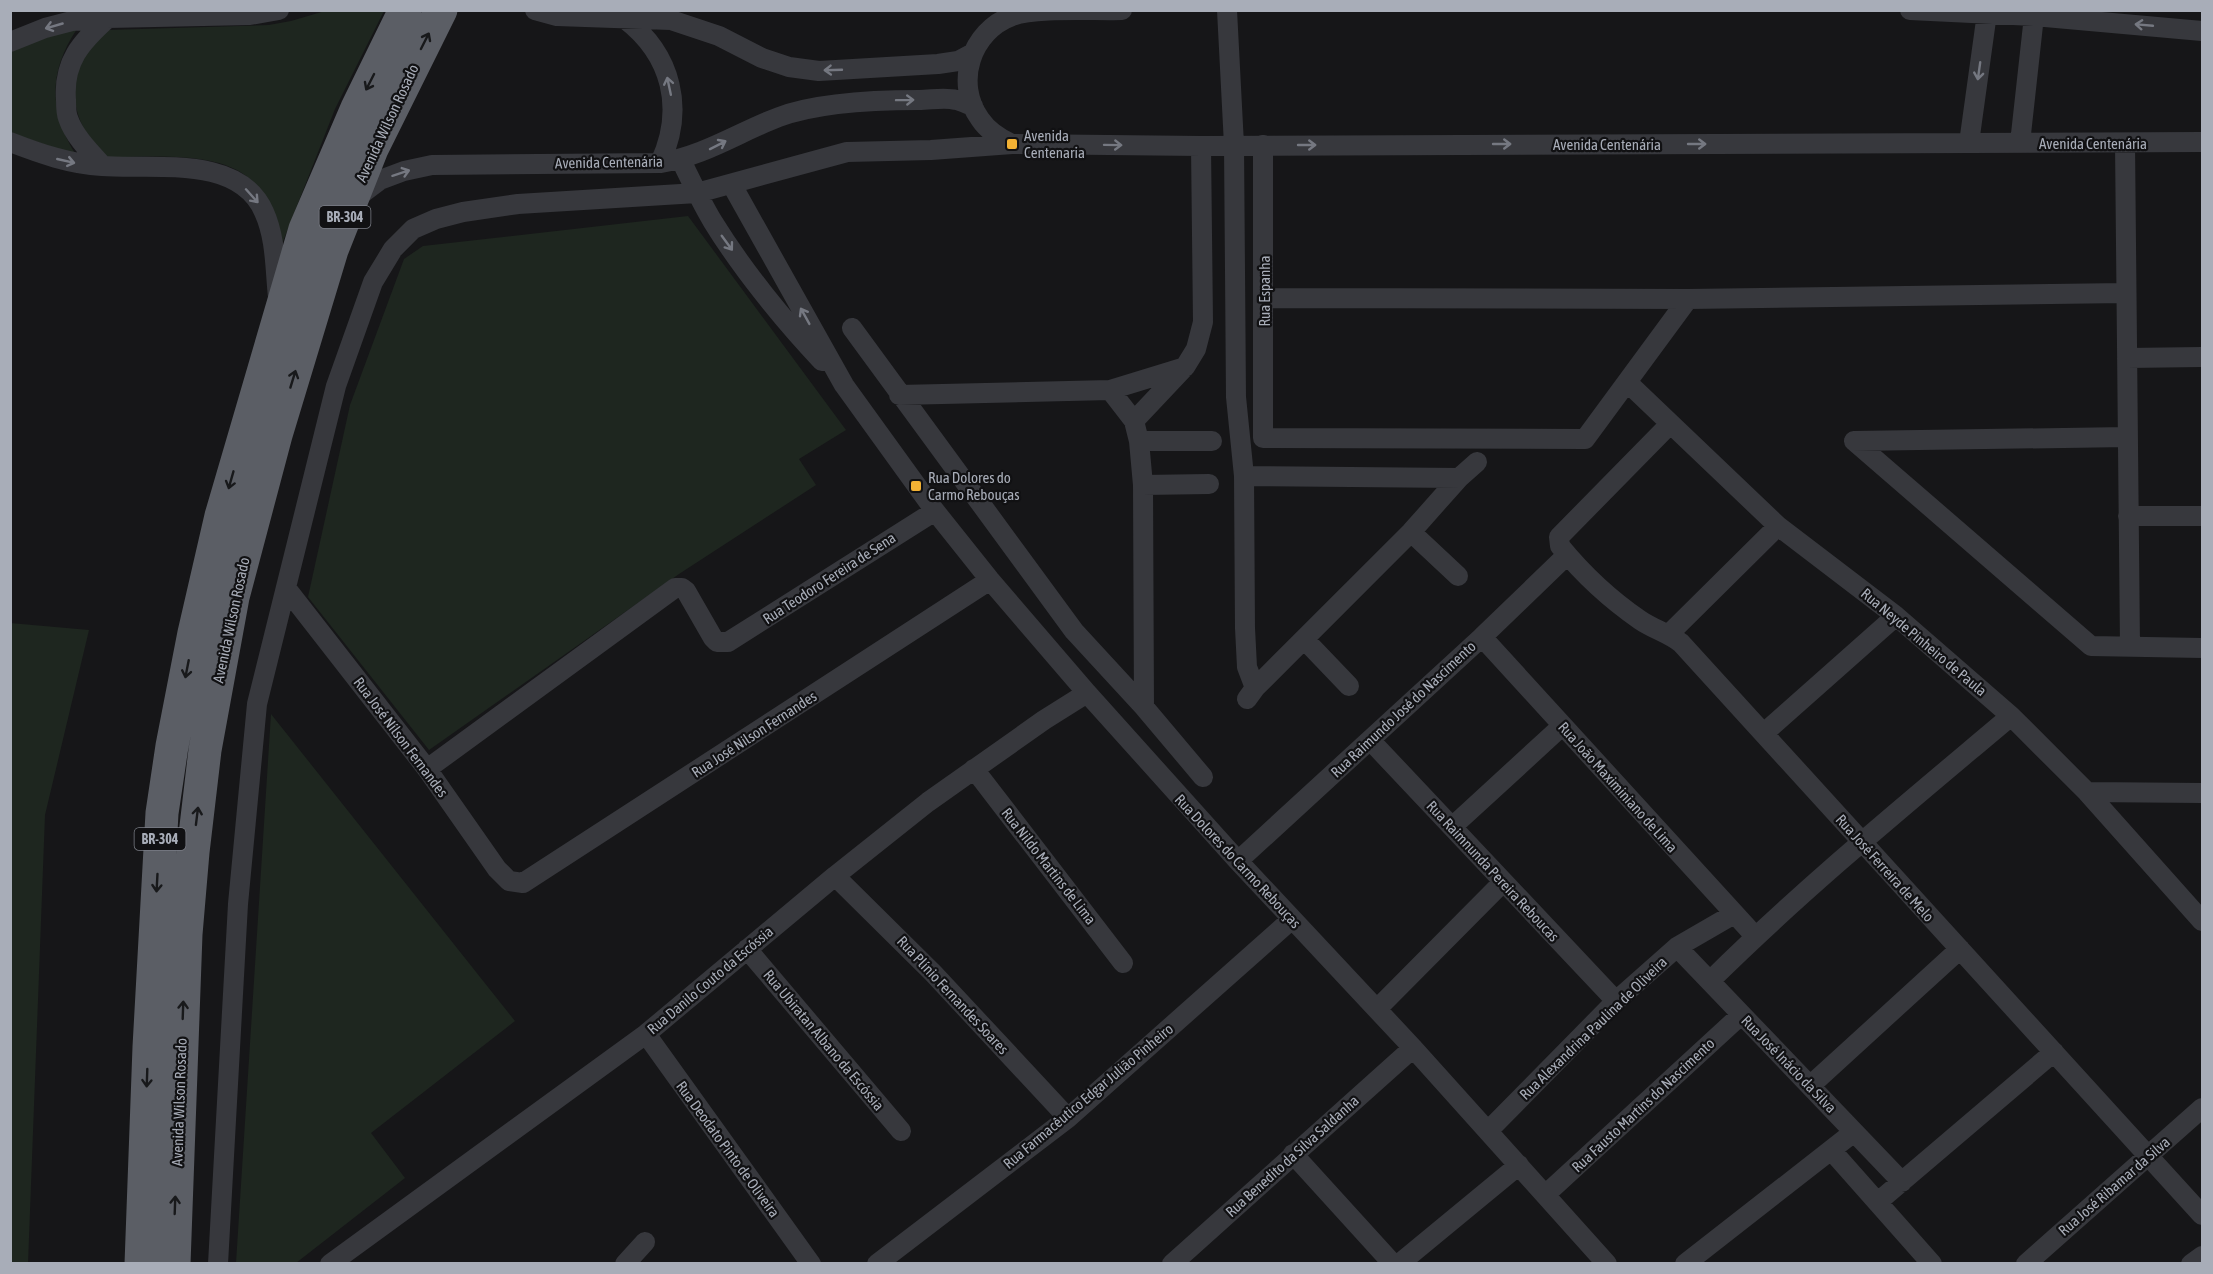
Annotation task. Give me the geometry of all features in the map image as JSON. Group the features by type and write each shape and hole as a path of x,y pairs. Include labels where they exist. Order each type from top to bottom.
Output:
{"highway":[{"name":"BR-304","path":"141,1263 149,1047 162,813 172,746 194,633 221,516 305,229 357,108 405,10"},
{"name":"Avenida Wilson Rosado","path":"174,1263 186,934 193,852 206,750 233,597 276,435 332,250 372,149 441,10"}],"street":[{"path":"10,42 45,28 72,21 250,15 279,10"},
{"path":"536,10 557,15 671,20 719,36 762,58 789,67 819,71 938,64 958,61 973,52"},
{"path":"1012,144 988,129 973,106 967,79 973,52 988,30 1005,19 1024,12 1122,10"},
{"path":"1227,10 1233,145 1236,397 1244,476 1245,628 1251,694 1477,462"},
{"path":"1910,10 2034,16 2202,30"},
{"path":"1969,143 1987,13"},
{"path":"2020,143 2034,16"},
{"path":"103,166 82,143 67,117 64,85 74,54 89,35 108,18"},
{"path":"625,19 640,30 649,41 663,64 670,88 673,111 672,129 669,143 660,163"},
{"path":"866,100 867,69"},
{"name":"Avenida Centenária","path":"352,202 380,180 404,171 432,165 660,163 681,160 709,150 783,116 866,100 954,99 973,106"},
{"path":"10,142 40,154 70,162 103,166 188,168 212,172 235,181 252,194 264,210 272,235 280,312"},
{"path":"2125,142 2130,647"},
{"name":"Avenida Centenária","path":"218,1263 238,904 257,704 336,387 374,282 393,249 413,229 436,219 463,212 518,204 697,193 847,152 932,150 1012,144 1201,146 2202,142"},
{"name":"Rua Espanha","path":"1263,145 1263,438 1585,440 1627,382"},
{"path":"1134,421 1185,367 1196,349 1203,322 1201,146"},
{"name":"Rua Dolores do Carmo Rebouças","path":"681,160 723,238 793,331 844,385"},
{"name":"Rua Dolores do Carmo Rebouças","path":"732,185 844,385 935,511 990,580 1086,693 1238,861 1413,1048 1607,1263"},
{"path":"1202,282 1236,282"},
{"path":"1264,298 1688,299 2125,293"},
{"path":"1627,382 1688,299"},
{"path":"852,328 1074,631 1144,706 1203,777"},
{"path":"2127,358 2202,357"},
{"path":"899,395 1110,390 1185,367"},
{"name":"Rua Neyde Pinheiro de Paula","path":"1627,382 1778,526 1896,616 2011,716 2087,792 2202,921"},
{"path":"1110,390 1134,421 1139,441 1143,485 1144,706"},
{"name":"Rua José Ferreira de Melo","path":"1670,424 1559,537 1560,546 1621,607 1681,643 2202,1215"},
{"path":"2127,437 1854,441 2091,646 2202,648"},
{"path":"1139,441 1212,441"},
{"path":"1244,476 1459,478"},
{"path":"1143,485 1209,484"},
{"name":"Rua Teodoro Fereira de Sena","path":"427,769 677,587 686,591 713,638 723,643 732,640 935,511"},
{"path":"2128,516 2202,516"},
{"path":"1669,634 1778,526"},
{"path":"1411,532 1458,576"},
{"name":"Rua Raimundo José do Nascimento","path":"1238,861 1482,637 1567,555"},
{"name":"Rua José Nilson Fernandes","path":"516,883 533,879 990,580"},
{"name":"Rua José Nílson Fernandes","path":"286,588 427,769 497,869 510,881 516,883"},
{"path":"1764,733 1896,616"},
{"name":"Rua João Maximiniano de Lima","path":"1482,637 1755,936"},
{"path":"1304,639 1349,686"},
{"name":"Rua Danilo Couto da Escóssia","path":"330,1263 646,1034 835,876 928,802 1086,693"},
{"path":"1710,981 1755,936 2011,716"},
{"path":"1452,827 1563,726"},
{"name":"Rua Raimnunda Pereira Reboucas","path":"1370,740 1616,1001"},
{"name":"Rua Nildo Martins de Lima","path":"974,770 1123,963"},
{"path":"2087,792 2202,792"},
{"name":"Rua Plínio Fernandes Soares","path":"835,876 926,965 1068,1118"},
{"path":"1377,1009 1503,882"},
{"name":"Rua Alexandrina Paulina de Oliveira","path":"1488,1131 1616,1001 1677,947 1734,914"},
{"name":"Rua Farmacêutico Edgar Julião Pinheiro","path":"877,1263 1068,1118 1292,919"},
{"name":"Rua José Inácio da Silva","path":"1677,947 1902,1182"},
{"name":"Rua Ubiratan Albano da Escóssia","path":"747,949 901,1131"},
{"path":"1811,1085 1960,949"},
{"name":"Rua Fausto Martins do Nascimento","path":"1545,1195 1741,1015"},
{"name":"Rua Deodato Pinto de Oliveira","path":"646,1034 811,1263"},
{"name":"Rua Benedito da Silva Saldanha","path":"1172,1263 1413,1048"},
{"path":"1879,1201 2054,1052"},
{"name":"Rua José Ribamar da Silva","path":"2026,1263 2202,1108"},
{"path":"1685,1263 1854,1132"},
{"path":"1832,1150 1879,1201 1929,1263"},
{"path":"1293,1154 1394,1263"},
{"path":"1399,1263 1519,1165"},
{"path":"625,1263 645,1242"},
{"path":"2191,1263 2202,1256"}],"shaded area":[{"path":"325,11 384,11 335,109 282,244 258,188 245,175 229,166 189,158 108,157 87,134 76,107 76,78 80,64 88,50 108,30 269,25"},
{"path":"77,29 61,61 56,92 61,123 76,155 11,133 11,52 29,42"},
{"path":"688,216 846,430 799,459 816,485 679,574 429,750 308,597 350,405 404,259 423,246"},
{"path":"10,623 89,630 45,815 28,1264 10,1263"},
{"path":"271,714 515,1021 371,1133 405,1178 296,1263 236,1263"}],"place":[{"name":"Avenida Centenaria","path":"1012,144"},
{"name":"Rua Dolores do Carmo Rebouças","path":"916,486"}]}
